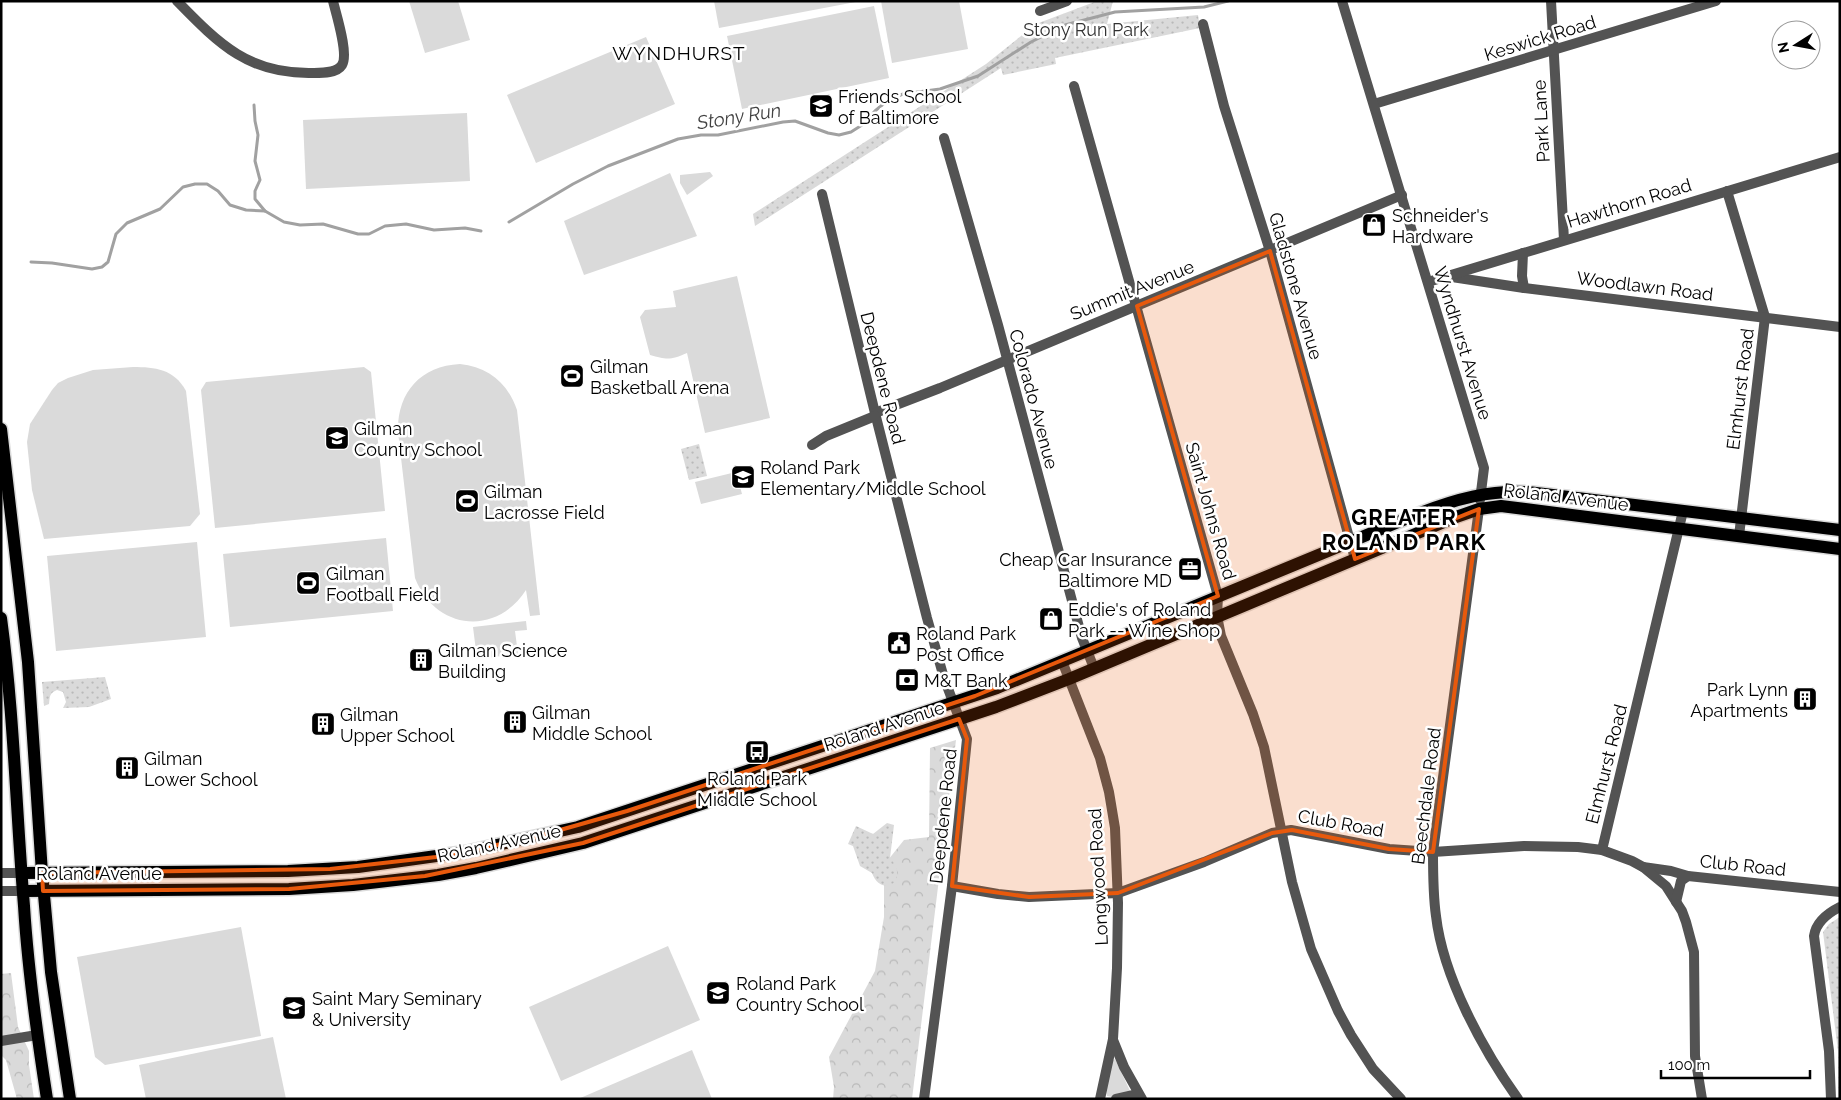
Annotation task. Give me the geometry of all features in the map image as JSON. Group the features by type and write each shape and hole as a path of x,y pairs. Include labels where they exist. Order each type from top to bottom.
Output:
{"main road":[{"path":"1,429 28,662 42,873 51,972 70,1099"},
{"name":"Roland Avenue","path":"22,873 330,869 465,852 578,827 997,688 1350,541 1445,503 1481,494 1528,492 1840,530"},
{"name":"Roland Avenue","path":"23,891 322,887 416,878 476,868 608,836 959,719 1069,679 1479,509 1501,506 1840,549"},
{"path":"1,618 29,970 47,1099"}],"street":[{"path":"177,1 224,47 259,65 280,71 307,73 334,70 342,65 344,49 333,1"},
{"path":"1040,11 1066,1"},
{"name":"Wyndhurst Avenue","path":"1342,1 1484,468 1479,509"},
{"name":"Park Lane","path":"1551,1 1564,240"},
{"name":"Keswick Road","path":"1374,104 1716,1"},
{"name":"Gladstone Avenue","path":"1203,24 1224,106 1270,251 1355,559"},
{"name":"Saint Johns Road","path":"1074,86 1218,596 1221,636 1253,714 1264,747 1292,882 1305,931 1323,977 1350,1035 1374,1069 1401,1099"},
{"name":"Colorado Avenue","path":"944,138 1082,638 1094,668"},
{"name":"Hawthorn Road","path":"1428,282 1840,156"},
{"name":"Elmhurst Road","path":"1727,190 1765,317 1739,536"},
{"name":"Deepdene Road","path":"822,194 927,618 944,678 967,740 952,886 924,1099"},
{"name":"Summit Avenue","path":"812,445 826,436 875,414 1402,195"},
{"path":"1524,253 1522,276 1524,288"},
{"name":"Woodlawn Road","path":"1447,276 1524,288 1840,327"},
{"name":"Beechdale Road","path":"1479,509 1433,852 1433,883 1436,917 1445,959 1484,1046 1518,1099"},
{"name":"Elmhurst Road","path":"1602,850 1683,511"},
{"name":"Longwood Road","path":"1062,661 1094,741 1109,792 1115,828 1118,893 1117,968 1113,1039 1100,1099"},
{"name":"Club Road","path":"952,886 1029,897 1093,896 1118,893 1180,871 1254,840 1282,830 1292,830 1389,849 1433,852 1524,846 1578,847 1602,850 1643,867 1666,886 1676,902"},
{"name":"Club Road","path":"1643,867 1671,870 1688,876 1840,892"},
{"name":"Roland Avenue","path":"1,873 22,873"},
{"path":"1688,876 1682,881 1676,902 1686,922 1694,952 1694,1056 1702,1099"},
{"name":"Roland Avenue","path":"1,891 23,891"},
{"path":"1828,891 1835,909 1817,925 1814,936 1829,1051 1831,1099"},
{"path":"1,1041 38,1035"},
{"path":"1113,1039 1124,1067 1140,1096 1116,1099"}],"highlighted area":[{"path":"1270,251 1355,559 1479,509 1433,852 1389,849 1292,830 1272,833 1118,893 1029,897 952,886 967,739 959,719 583,843 425,876 289,889 43,891 42,873 330,869 436,857 532,838 627,811 975,696 1218,596 1137,306"}],"green space":[{"path":"409,1 458,1 470,40 425,53"},
{"path":"714,1 861,1 719,28"},
{"path":"881,1 959,1 968,49 892,63"},
{"name":"Stony Run Park","path":"1097,1 1113,1 1107,24 1198,15 1200,28 1055,58 1056,64 1003,75 1001,68 755,226 753,214 986,64 1036,24"},
{"path":"874,6 889,78 742,109 727,36"},
{"path":"646,37 675,104 536,163 507,95"},
{"path":"467,113 470,181 306,189 303,120"},
{"path":"710,172 713,176 687,195 680,183 680,175"},
{"path":"670,173 697,236 584,275 564,221"},
{"path":"737,276 770,418 705,433 687,353 669,358 650,355 640,317 645,310 676,307 673,291"},
{"path":"460,364 479,369 496,378 508,392 517,410 540,615 530,616 526,590 513,605 499,615 483,621 467,621 451,617 437,608 424,595 415,578 398,432 399,418 407,394 423,376 433,370"},
{"path":"133,367 156,369 170,374 176,378 186,391 200,514 190,526 44,539 32,490 27,442 30,424 58,383 93,370"},
{"path":"364,367 371,372 385,511 215,528 201,390 206,382"},
{"path":"699,444 707,476 689,480 681,449"},
{"path":"736,472 742,494 701,504 695,482"},
{"name":"Gilman Football Field","path":"386,538 393,611 230,627 223,554"},
{"path":"197,542 206,637 56,651 47,556"},
{"path":"526,621 527,630 515,631 518,654 477,659 473,627"},
{"path":"105,677 111,699 89,707 63,708 66,702 63,692 57,690 51,694 49,704 44,706 42,682"},
{"path":"956,740 912,1099 833,1099 834,1087 829,1057 875,971 884,917 884,865 904,840 929,837 930,748"},
{"path":"887,823 894,825 890,858 896,867 897,874 896,880 887,886 876,881 872,873 860,866 853,846 848,844 856,826 873,834"},
{"path":"1840,917 1840,1099 1838,1099 1838,1051 1823,932 1829,924"},
{"path":"241,927 261,1036 105,1065 95,1057 77,957"},
{"path":"668,946 700,1020 561,1081 529,1007"},
{"path":"11,973 18,1027 29,1051 34,1099 17,1099 6,1060 1,1055 1,974"},
{"path":"273,1037 286,1099 146,1099 139,1065"},
{"path":"692,1050 712,1099 578,1099"},
{"path":"1115,1059 1131,1093 1112,1097 1107,1096 1106,1091 1112,1061"}],"waterway":[{"name":"Stony Run","path":"509,222 573,184 608,166 678,139 701,135 718,135 795,121 828,133 839,135 851,132 862,125 888,100 903,94 940,89 978,76 1031,42 1065,25 1115,12 1204,7 1228,1"},
{"path":"254,105 258,135 255,161 260,180 255,191 255,199 265,211"},
{"name":"Stony Run","path":"31,262 92,269 102,267 108,262 116,234 127,223 160,209 183,187 195,184 207,184 218,191 230,205 246,210 265,211 284,222 300,225 323,224 358,234 369,234 385,226 406,224 434,230 465,228 481,231"}],"place":[{"name":"Friends School of Baltimore","path":"821,106"},
{"name":"Schneider's Hardware","path":"1374,225"},
{"name":"Gilman Basketball Arena","path":"572,376"},
{"name":"Gilman Country School","path":"337,438"},
{"name":"Roland Park Elementary/Middle School","path":"743,477"},
{"name":"Gilman Lacrosse Field","path":"467,501"},
{"name":"Cheap Car Insurance Baltimore MD","path":"1190,569"},
{"name":"Gilman Football Field","path":"308,583"},
{"name":"Eddie's of Roland Park -- Wine Shop","path":"1051,619"},
{"name":"Roland Park Post Office","path":"899,643"},
{"name":"Gilman Science Building","path":"421,660"},
{"name":"M&T Bank","path":"907,680"},
{"name":"Park Lynn Apartments","path":"1805,699"},
{"name":"Gilman Middle School","path":"515,722"},
{"name":"Gilman Upper School","path":"323,724"},
{"name":"Roland Park Middle School","path":"757,752"},
{"name":"Gilman Lower School","path":"127,768"},
{"name":"Roland Park Country School","path":"718,993"},
{"name":"Saint Mary Seminary & University","path":"294,1008"}],"district":[{"name":"WYNDHURST","path":"679,53"},
{"name":"GREATER ROLAND PARK","path":"1404,530"}]}
